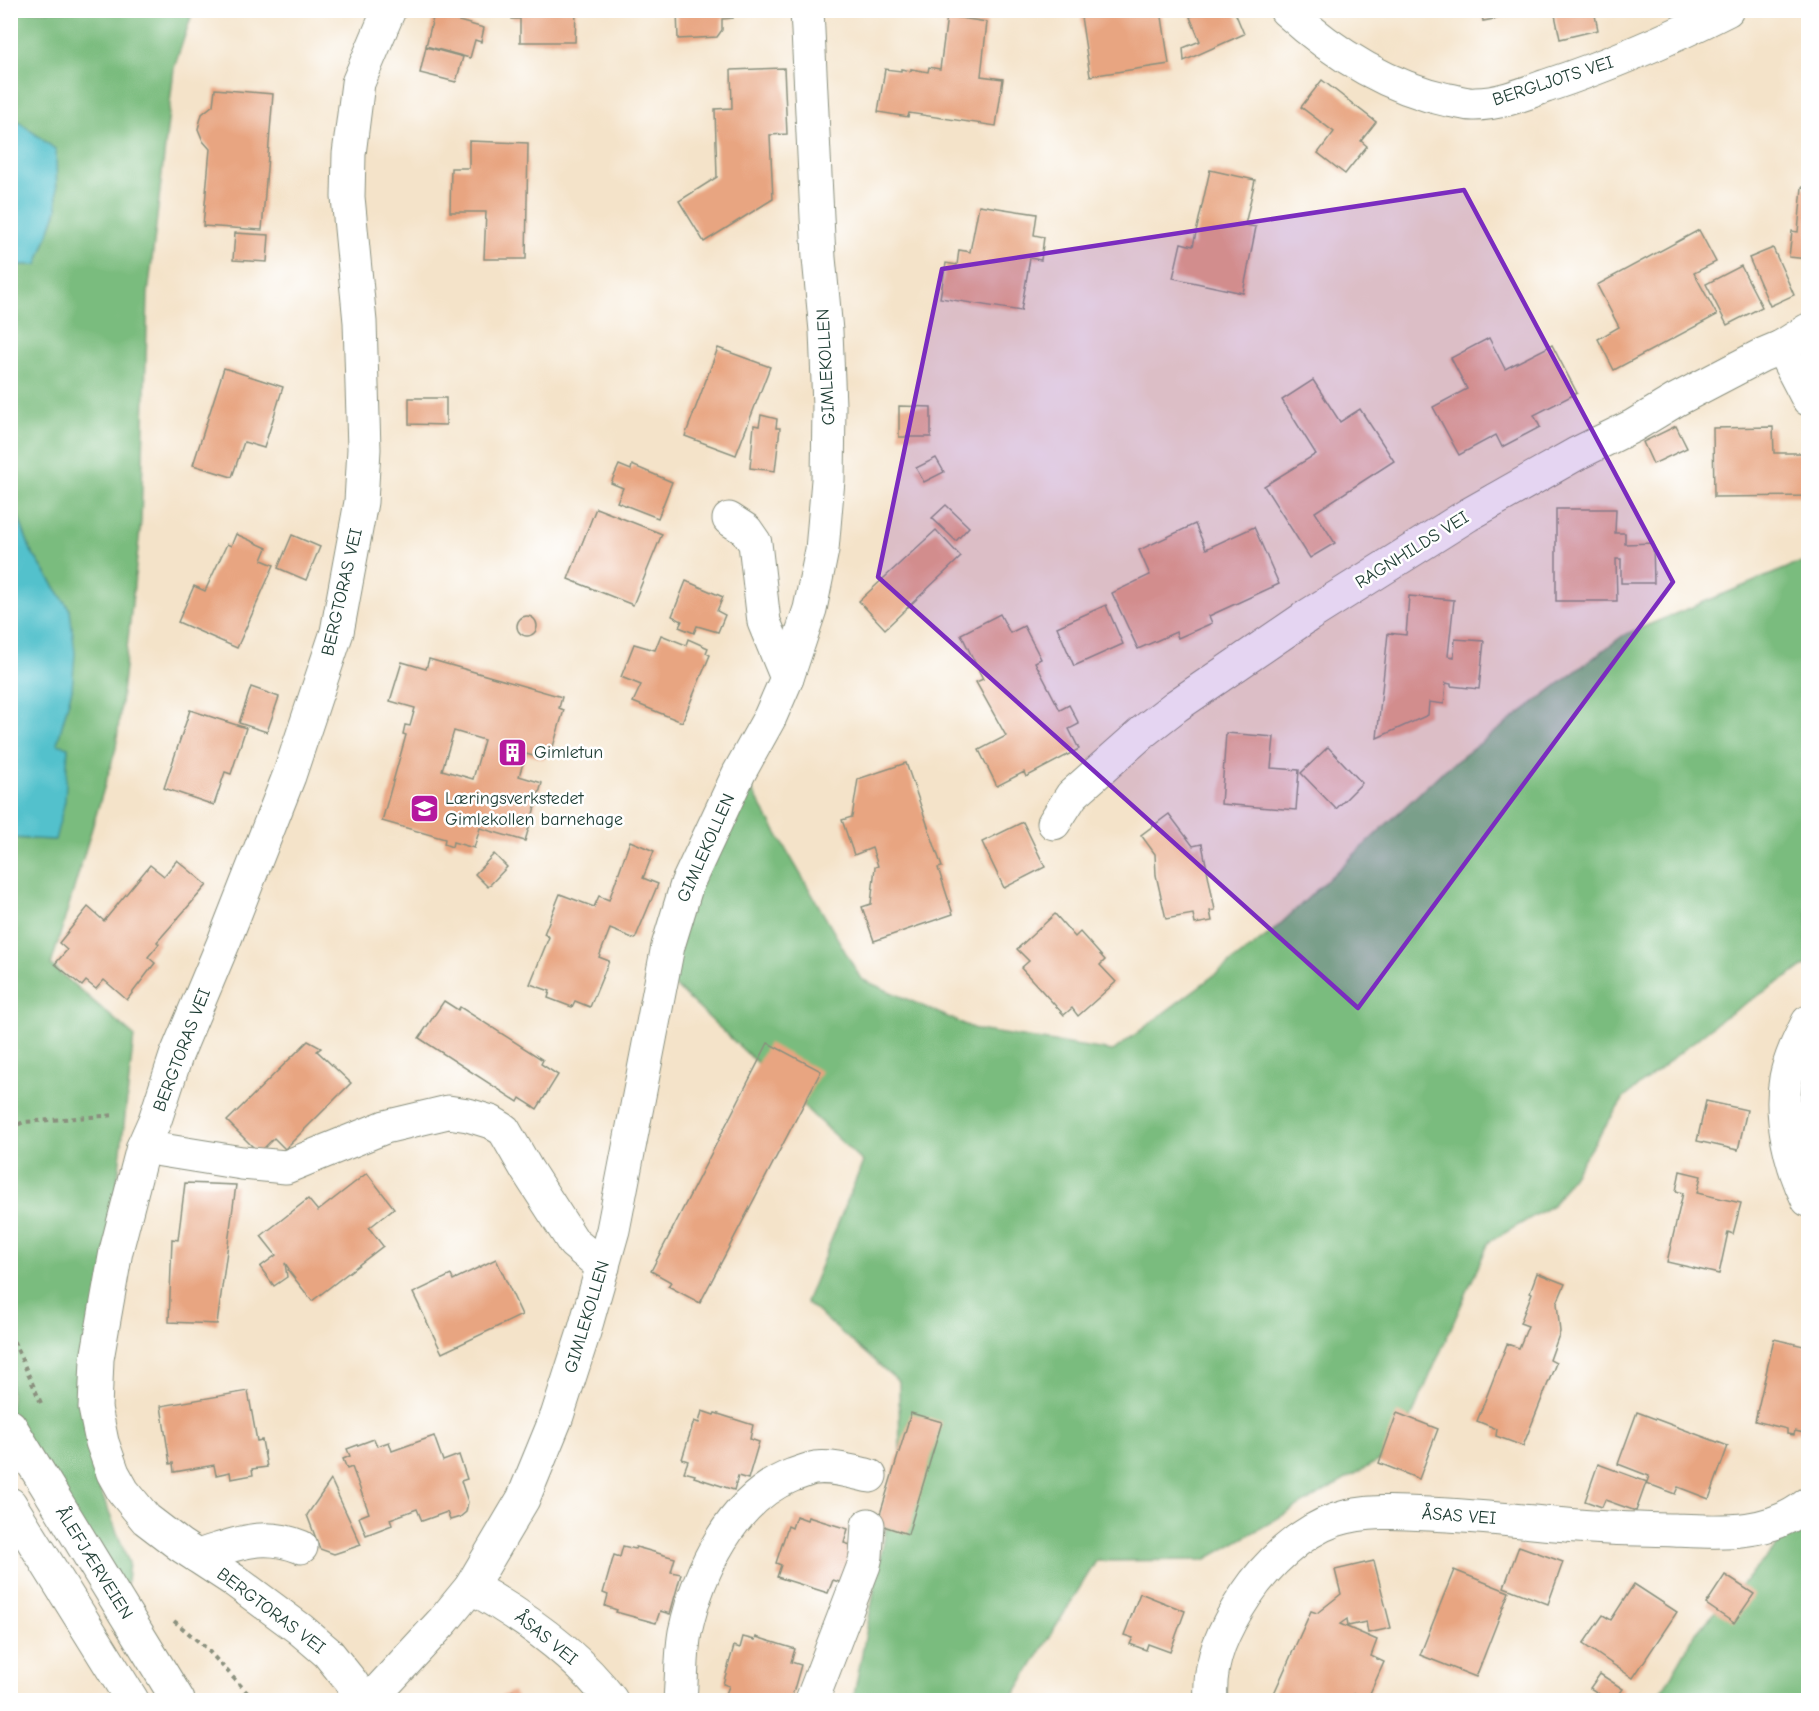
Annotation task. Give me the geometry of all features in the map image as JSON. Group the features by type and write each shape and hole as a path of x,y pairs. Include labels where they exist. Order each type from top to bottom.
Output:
{"street":[{"name":"BERGTORAS VEI","path":"362,1701 352,1683 328,1653 235,1581 146,1519 123,1491 113,1473 102,1442 95,1408 97,1359 116,1251 149,1134 177,1056 289,776 337,632 361,502 364,449 360,322 348,197 348,154 358,83 388,10"},
{"name":"GIMLEKOLLEN","path":"370,1701 471,1587 524,1499 557,1416 613,1230 668,946 687,884 739,773 770,717 787,678 810,609 822,550 828,480 829,406 807,10"},
{"name":"BERGLJOTS VEI","path":"1286,10 1350,60 1387,79 1409,89 1474,105 1517,96 1602,68 1727,10"},
{"name":"RAGNHILDS VEI","path":"1054,823 1072,795 1144,731 1176,706 1309,615 1468,516 1576,454 1633,426 1676,400 1781,347 1809,330"},
{"path":"1781,347 1809,399"},
{"path":"729,519 746,530 755,543 764,622 787,678"},
{"path":"1809,1022 1794,1050 1786,1079 1785,1118 1788,1141 1800,1184 1809,1200"},
{"path":"149,1134 232,1161 286,1167 385,1127 448,1112 468,1115 491,1122 504,1130 526,1170 574,1243 603,1266"},
{"name":"ÅLEFJÆRVEIEN","path":"10,1426 178,1701"},
{"path":"680,1701 685,1635 692,1604 703,1573 717,1546 735,1521 759,1494 781,1480 814,1468 843,1470 870,1476"},
{"path":"10,1504 132,1701"},
{"name":"ÅSAS VEI","path":"1211,1701 1209,1680 1219,1641 1229,1620 1253,1584 1278,1558 1306,1535 1334,1521 1360,1515 1394,1512 1472,1516 1580,1527 1730,1532 1774,1524 1809,1504"},
{"path":"812,1701 864,1565 868,1526"},
{"name":"BERGTORAS VEI","path":"197,1556 243,1542 266,1539 283,1540 301,1547"},
{"name":"ÅSAS VEI","path":"471,1587 508,1607 553,1642 593,1676 610,1701"}],"path":[{"path":"10,1128 24,1122 105,1114 138,1116 149,1134"}],"highlighted area":[{"path":"1464,190 1673,582 1358,1008 878,577 942,269"}],"green space":[{"path":"11,11 193,11 174,68 148,295 141,521 116,748 51,965 134,1036 109,1257 97,1482 129,1563 125,1598 11,1438 10,838 54,840 68,748 56,745 72,689 70,610 31,551 14,505 11,482 11,265 37,265 57,210 56,150 11,115"},
{"path":"1799,563 1808,565 1808,964 1724,1017 1624,1098 1553,1205 1489,1242 1397,1450 1205,1560 1096,1561 1011,1700 853,1700 900,1466 899,1382 806,1302 863,1162 658,970 745,778 861,979 977,1030 1113,1051 1273,931 1442,772 1624,635"},
{"path":"1808,1513 1808,1700 1657,1700 1695,1634"}],"water":[{"path":"10,115 56,150 57,210 37,265 11,265"},
{"path":"10,482 14,505 31,551 70,610 75,653 72,689 57,744 68,747 65,801 55,840 11,838"}],"building":[{"path":"511,10 576,10 575,42 520,42 520,19 512,19"},
{"path":"677,10 732,10 733,18 722,19 722,30 717,37 678,39"},
{"path":"1080,10 1161,10 1169,64 1090,76"},
{"path":"1204,10 1234,10 1244,34 1184,61 1183,48 1200,41 1190,17"},
{"path":"1481,10 1525,10 1526,13 1483,21"},
{"path":"1554,10 1594,10 1598,30 1560,39"},
{"path":"434,14 484,28 481,42 475,40 470,58 426,46"},
{"path":"947,16 987,22 981,76 1003,79 996,126 909,113 908,117 878,112 885,69 911,71 911,69 928,72 929,67 940,69"},
{"path":"426,47 463,57 456,82 420,73"},
{"path":"784,68 787,134 770,135 773,199 704,242 679,201 717,177 715,109 732,108 731,70"},
{"path":"1322,80 1376,122 1361,141 1367,146 1345,174 1318,153 1334,132 1301,107"},
{"path":"215,89 273,94 262,230 203,226 210,149 203,141 198,129 202,114 213,105"},
{"path":"469,141 528,143 526,259 484,259 486,212 450,212 451,168 469,168"},
{"path":"1210,170 1255,180 1245,225 1256,227 1243,293 1173,278 1181,243 1193,246"},
{"path":"1802,187 1808,188 1808,259 1789,257 1792,231 1798,232"},
{"path":"979,205 1037,214 1034,235 1044,237 1041,260 1030,258 1021,311 940,298 946,263 957,265 959,250 970,252"},
{"path":"1699,230 1716,262 1694,273 1717,315 1614,370 1598,339 1619,327 1597,285"},
{"path":"235,233 269,235 267,262 233,260"},
{"path":"1773,248 1794,295 1770,306 1749,258"},
{"path":"1741,266 1762,307 1727,325 1706,284"},
{"path":"1489,338 1505,369 1552,345 1577,393 1534,415 1540,427 1502,447 1496,435 1459,455 1433,407 1467,389 1451,358"},
{"path":"718,348 770,367 736,455 685,436"},
{"path":"224,368 283,387 264,448 244,442 232,477 193,465"},
{"path":"1313,380 1340,422 1360,409 1394,461 1315,512 1335,543 1310,558 1264,486 1316,454 1282,400"},
{"path":"409,398 446,398 446,425 409,424"},
{"path":"899,406 931,407 931,437 899,437"},
{"path":"761,415 777,419 776,428 780,428 775,471 750,468 754,425 759,426"},
{"path":"1676,426 1687,448 1653,464 1643,442"},
{"path":"1773,427 1774,453 1808,453 1808,496 1714,497 1713,428"},
{"path":"936,458 944,472 924,482 916,468"},
{"path":"619,465 631,470 632,465 672,482 658,518 617,502 623,488 611,483"},
{"path":"946,505 969,527 956,541 932,518"},
{"path":"596,508 662,534 633,605 568,579"},
{"path":"1556,509 1616,509 1615,533 1625,533 1625,544 1653,543 1654,583 1621,583 1621,559 1616,559 1617,601 1556,601"},
{"path":"1195,524 1206,549 1254,527 1279,584 1209,616 1212,623 1178,638 1176,632 1138,649 1112,593 1150,575 1139,550"},
{"path":"936,530 961,557 885,629 859,601"},
{"path":"236,534 267,548 262,560 274,565 237,648 178,622 194,586 205,591 227,544 231,546"},
{"path":"292,535 320,547 306,580 278,568"},
{"path":"686,581 723,597 717,611 725,615 718,632 697,626 694,633 679,627 682,621 672,616"},
{"path":"1409,596 1454,600 1448,656 1454,657 1455,639 1484,641 1479,689 1451,686 1446,683 1444,704 1429,702 1428,715 1377,738 1388,633 1406,635"},
{"path":"1106,605 1123,644 1074,666 1057,627"},
{"path":"1000,614 1010,633 1024,626 1041,659 1035,662 1060,710 1069,705 1079,724 1069,729 1079,749 1026,777 1024,772 997,786 979,750 1006,736 976,682 983,679 961,634"},
{"path":"527,616 534,619 537,626 534,633 527,636 520,633 517,626 520,619"},
{"path":"661,635 686,645 688,639 708,648 706,653 710,655 682,722 633,702 641,685 621,677 634,644 655,650"},
{"name":"Gimletun","path":"429,659 562,697 559,708 564,710 552,750 547,749 544,759 526,754 519,776 542,783 525,841 480,828 474,848 453,842 452,847 444,844 445,839 382,821 406,735 403,734 405,725 410,726 415,708 390,701 402,662 426,669","holes":["454,731 484,740 473,779 442,770"]},
{"path":"251,687 279,697 267,732 239,723"},
{"path":"190,710 246,728 231,774 225,772 214,805 164,788"},
{"path":"1226,733 1274,737 1271,768 1299,770 1296,810 1221,804"},
{"path":"1328,747 1362,783 1336,809 1301,773"},
{"path":"906,763 942,867 938,868 953,914 874,941 862,907 871,904 875,867 878,866 872,848 854,855 842,820 852,817 858,779"},
{"path":"1169,814 1193,846 1202,844 1215,910 1210,911 1212,921 1195,924 1193,914 1166,919 1156,875 1155,854 1141,835"},
{"path":"1023,822 1045,867 1004,888 982,842"},
{"path":"630,841 654,851 643,878 658,884 635,939 610,929 599,957 609,961 590,1007 575,1001 572,1007 548,998 550,991 530,984 549,937 544,934 560,894 594,907 599,896 609,900"},
{"path":"494,854 507,867 488,887 475,874"},
{"path":"177,860 207,885 157,942 159,944 148,957 155,963 127,1000 104,980 96,989 86,981 82,986 55,964 67,950 59,943 88,907 104,921 150,865 164,876"},
{"path":"1055,914 1075,937 1080,932 1105,960 1100,965 1116,982 1078,1016 1072,1008 1064,1015 1021,968 1029,961 1017,949"},
{"path":"444,1001 458,1010 460,1007 543,1060 541,1064 558,1075 537,1109 520,1098 518,1102 419,1038"},
{"path":"308,1041 321,1048 317,1051 351,1083 285,1149 274,1138 259,1153 227,1121"},
{"path":"768,1043 821,1071 700,1303 668,1286 671,1282 651,1271"},
{"path":"1706,1101 1747,1110 1738,1150 1697,1141"},
{"path":"1680,1171 1701,1176 1697,1193 1741,1203 1733,1234 1728,1232 1719,1274 1667,1262 1683,1193 1676,1191"},
{"path":"367,1173 394,1208 369,1228 383,1246 312,1301 285,1263 287,1277 274,1286 260,1267 276,1255 261,1236 308,1199 318,1211"},
{"path":"185,1183 236,1185 217,1324 169,1322 172,1239 178,1240"},
{"path":"496,1259 522,1315 442,1353 413,1293 451,1275 453,1280"},
{"path":"1537,1273 1565,1284 1557,1303 1560,1332 1550,1360 1556,1363 1523,1446 1496,1436 1497,1429 1477,1421 1507,1344 1519,1348 1528,1326 1520,1323"},
{"path":"1774,1339 1808,1347 1808,1415 1804,1433 1795,1431 1794,1435 1787,1434 1787,1429 1755,1421"},
{"path":"248,1391 257,1441 262,1440 267,1467 252,1469 253,1475 231,1479 230,1472 216,1475 214,1465 174,1472 173,1463 170,1464 161,1406"},
{"path":"702,1411 753,1425 750,1439 759,1442 748,1479 738,1476 734,1490 684,1472 688,1461 682,1459 694,1421 699,1423"},
{"path":"1637,1412 1728,1446 1709,1499 1678,1487 1675,1494 1646,1483 1636,1511 1605,1500 1602,1507 1585,1501 1598,1464 1647,1482 1649,1476 1618,1464"},
{"path":"911,1413 942,1422 908,1534 877,1524"},
{"path":"1397,1413 1438,1429 1419,1479 1379,1463"},
{"path":"434,1436 443,1461 459,1455 467,1479 461,1481 468,1502 466,1512 450,1520 447,1512 422,1521 417,1509 390,1519 392,1525 366,1535 359,1517 369,1513 352,1467 347,1469 343,1459 350,1456 347,1449 374,1439 377,1446 389,1442 392,1451"},
{"path":"331,1480 361,1545 334,1554 320,1549 307,1515"},
{"path":"796,1516 807,1520 808,1517 848,1529 844,1543 854,1546 842,1583 833,1580 828,1593 777,1577 781,1565 776,1563 788,1526 792,1528"},
{"path":"623,1546 635,1549 636,1547 675,1558 671,1572 681,1574 670,1614 660,1611 656,1623 616,1612 617,1610 605,1606 608,1595 603,1593 614,1555 620,1557"},
{"path":"1519,1546 1563,1562 1548,1604 1504,1587"},
{"path":"1374,1561 1391,1628 1368,1633 1366,1622 1348,1626 1347,1619 1340,1624 1377,1640 1371,1656 1384,1662 1367,1700 1354,1694 1351,1700 1271,1700 1311,1611 1317,1613 1341,1594 1335,1570"},
{"path":"1454,1570 1509,1592 1476,1677 1420,1655"},
{"path":"1725,1575 1754,1594 1734,1623 1706,1604"},
{"path":"1634,1584 1677,1612 1633,1678 1583,1644 1603,1615 1611,1620"},
{"path":"1140,1593 1185,1611 1170,1652 1148,1644 1146,1650 1130,1644 1133,1638 1124,1635"},
{"path":"743,1637 755,1640 756,1637 795,1649 791,1662 801,1665 791,1700 736,1700 725,1697 729,1686 723,1684 734,1646 740,1648"},
{"path":"1600,1674 1623,1689 1615,1700 1609,1700 1590,1688"},
{"path":"513,1691 518,1700 493,1700"}],"place":[{"name":"Gimletun","path":"513,752"},
{"name":"Læringsverkstedet Gimlekollen barnehage","path":"424,808"}]}
